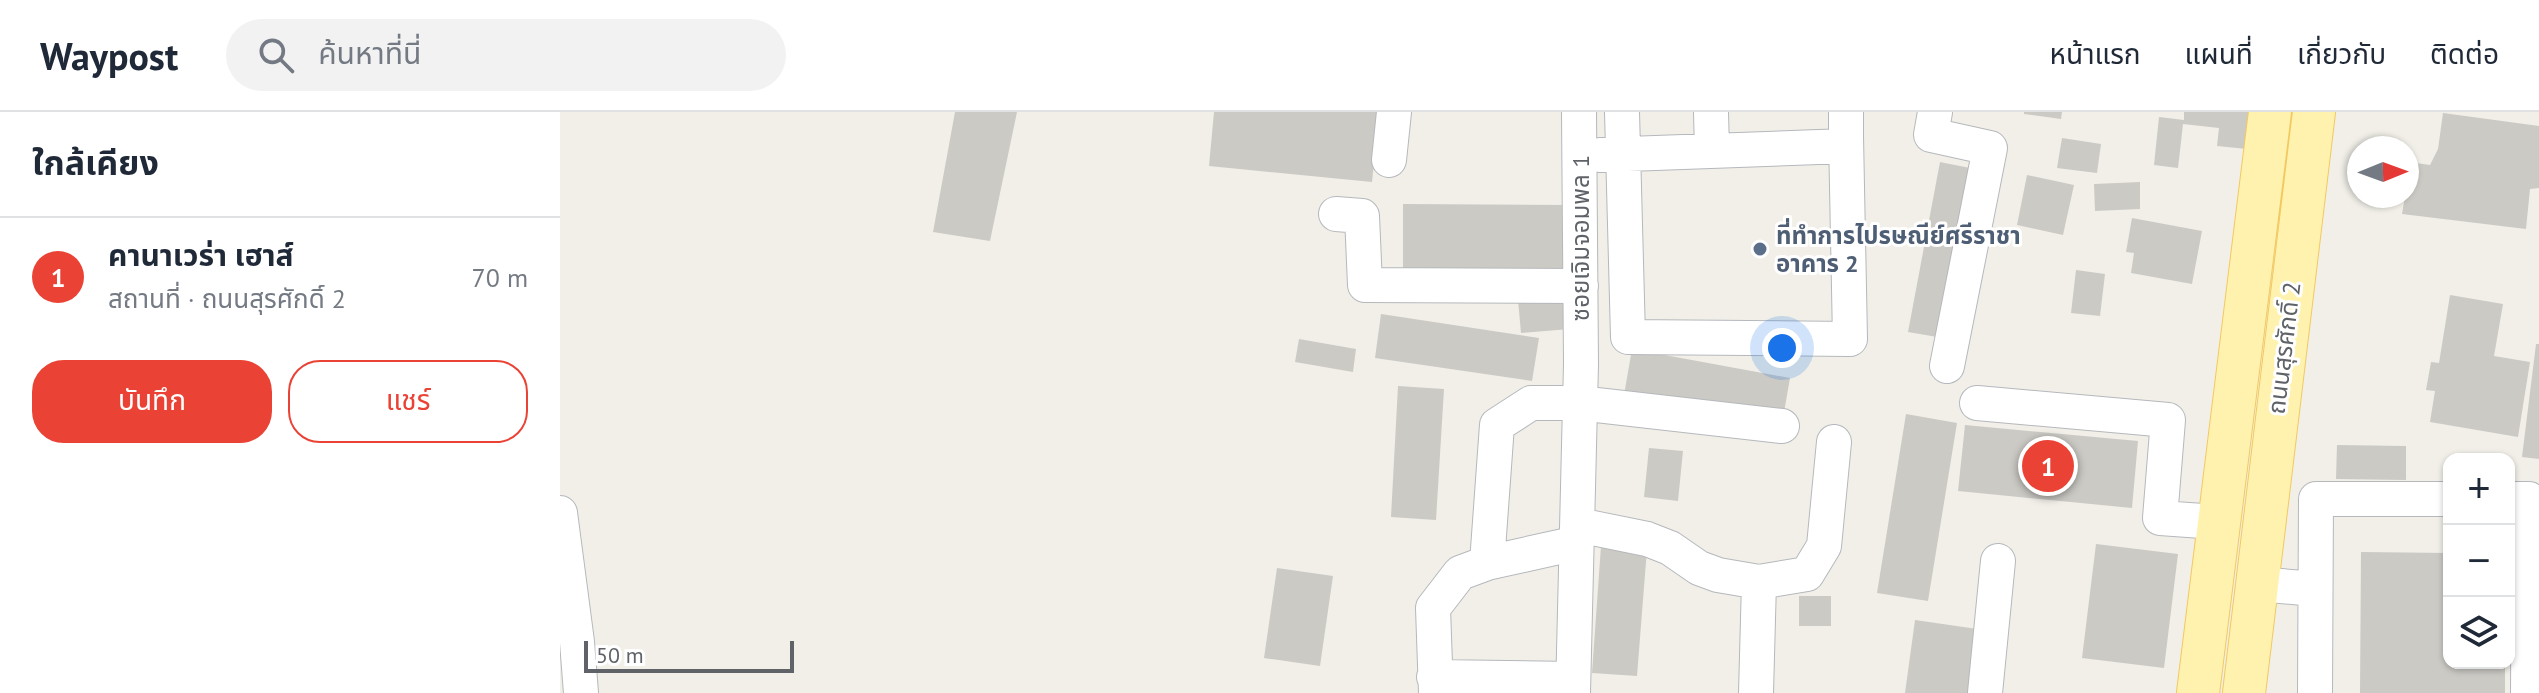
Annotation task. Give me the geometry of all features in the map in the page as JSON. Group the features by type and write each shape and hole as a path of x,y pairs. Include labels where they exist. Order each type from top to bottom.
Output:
{"main road":[{"name":"ถนนสุรศักดิ์ 2","path":"2198,693 2270,112"},
{"name":"ถนนสุรศักดิ์ 2","path":"2244,693 2314,112"},
{"path":"2259,200 2301,206"},
{"path":"2212,579 2257,584"}],"lane":[{"path":"1389,160 1394,112"},
{"name":"ซอยเจิมจอมพล 1","path":"1573,686 1581,364 1579,112"},
{"path":"1622,112 1628,337 1850,339 1846,124"},
{"path":"1711,112 1712,151"},
{"path":"1935,112 1931,135 1990,148 1947,366"},
{"path":"1580,156 1846,146 1846,124"},
{"path":"1336,214 1362,216 1365,285 1581,286"},
{"path":"1487,563 1497,425 1531,403 1579,403 1782,426"},
{"path":"1977,403 2168,420 2160,518 2217,522"},
{"path":"1573,686 1435,685 1433,608 1460,573 1578,534 1647,539 1670,548 1708,572 1759,582 1807,574 1824,546 1834,442"},
{"path":"2315,693 2316,499 2443,499"},
{"path":"2515,499 2529,499 2528,693"},
{"path":"560,513 581,693"},
{"path":"1985,693 1998,561"},
{"path":"1756,693 1759,582"},
{"path":"2257,584 2315,589"}],"building":[{"path":"955,112 1017,112 990,241 933,232"},
{"path":"1214,112 1379,112 1372,182 1209,166"},
{"path":"2024,112 2062,112 2061,119"},
{"path":"2184,112 2251,112 2247,149 2217,146 2219,128 2183,124 2178,168 2154,165 2159,117 2184,120"},
{"path":"2443,113 2539,126 2539,188 2530,189 2526,229 2402,214 2403,208 2419,208 2419,163 2430,165 2438,149"},
{"path":"2062,138 2101,144 2097,173 2057,168"},
{"path":"1940,162 1980,170 1949,339 1908,332"},
{"path":"2027,175 2074,185 2063,235 2017,225"},
{"path":"2140,182 2140,209 2095,211 2094,184"},
{"path":"1403,204 1568,205 1568,271 1403,271"},
{"path":"2132,218 2202,231 2192,284 2131,273 2134,253 2126,252"},
{"path":"2076,270 2105,274 2100,316 2071,313"},
{"path":"2450,295 2503,304 2494,356 2530,362 2518,437 2430,422 2435,391 2426,390 2431,362 2439,363"},
{"path":"1568,296 1570,329 1521,333 1518,300"},
{"path":"1381,314 1539,338 1532,381 1375,358"},
{"path":"1299,339 1356,349 1353,372 1295,362"},
{"path":"2536,344 2539,344 2539,459 2522,457"},
{"path":"1632,349 1790,378 1782,424 1624,395"},
{"path":"1398,386 1444,389 1436,520 1391,517"},
{"path":"1906,414 1957,423 1928,601 1877,593"},
{"path":"1965,425 2138,441 2132,508 1958,491"},
{"path":"2337,445 2406,446 2406,480 2336,479"},
{"path":"1649,448 1683,451 1678,501 1644,497"},
{"path":"2096,544 2178,554 2164,668 2082,658"},
{"path":"1601,546 1647,549 1637,676 1592,673"},
{"path":"2361,552 2443,553 2443,669 2505,669 2505,693 2360,693"},
{"path":"1277,568 1333,576 1320,666 1264,658"},
{"path":"1799,596 1831,596 1831,626 1799,626"},
{"path":"1915,620 1984,630 1976,693 1905,693"}],"place":[{"name":"ที่ทำการไปรษณีย์ศรีราชา อาคาร 2","path":"1760,249"},
{"name":"คานาเวร่า เฮาส์","path":"2048,466"}]}
